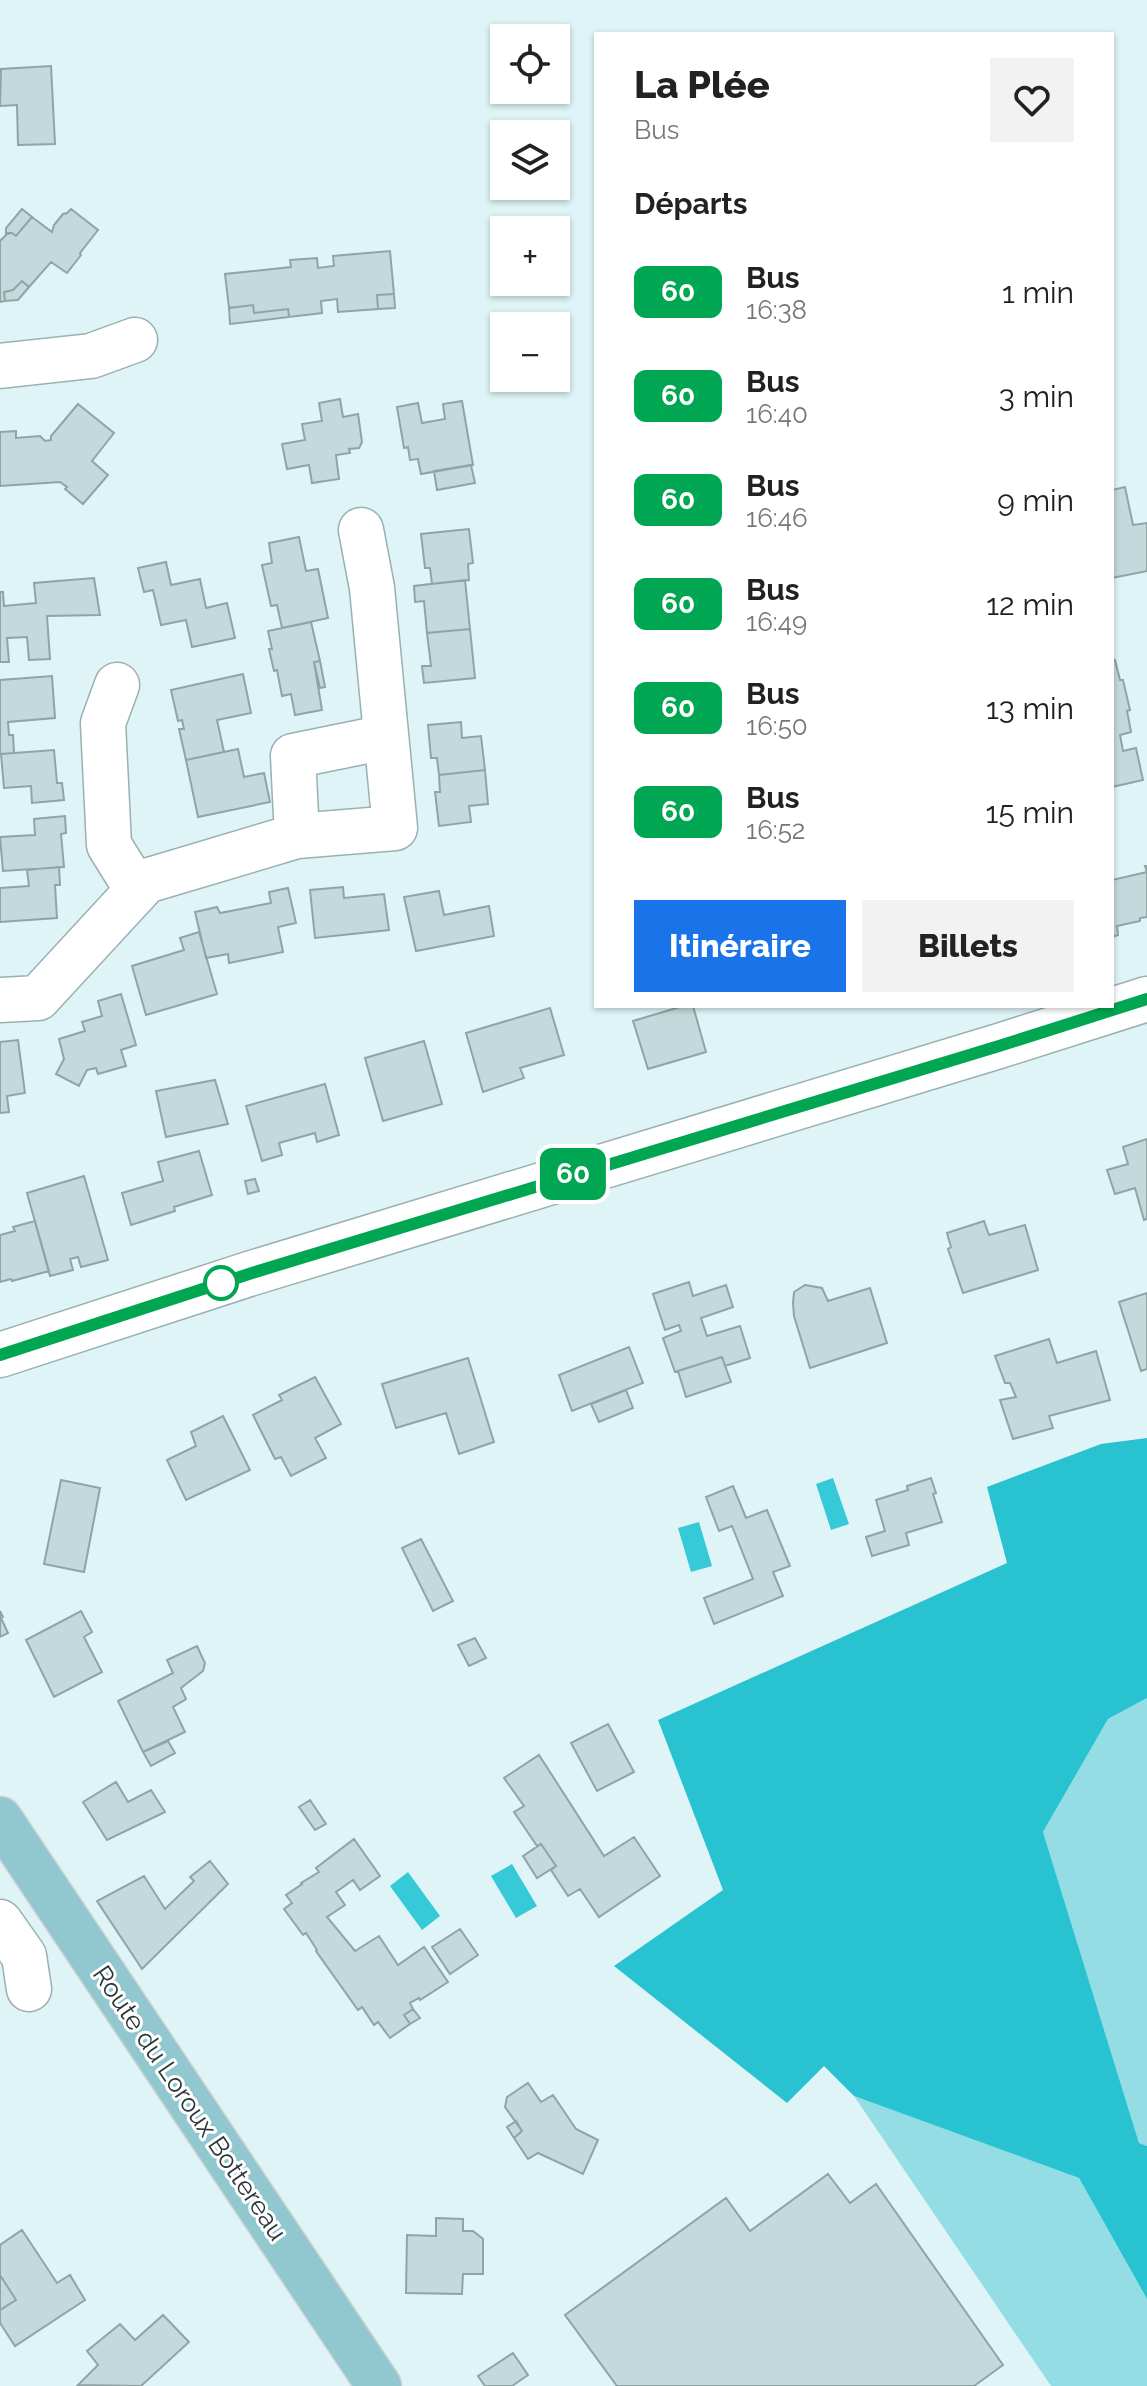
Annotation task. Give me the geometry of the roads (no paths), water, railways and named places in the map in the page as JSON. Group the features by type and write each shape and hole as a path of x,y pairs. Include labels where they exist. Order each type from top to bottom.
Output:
{"main road":[{"name":"Route du Loroux Bottereau","path":"0,1819 379,2386"}],"street":[{"path":"0,366 91,356 135,340"},
{"path":"0,1000 38,998 146,881 297,836 395,828 372,588 361,530"},
{"path":"117,685 103,723 109,845 137,890"},
{"path":"297,836 293,756 386,737"},
{"path":"0,1355 268,1268 1147,999"},
{"path":"0,1922 24,1956 29,1989"}]}
